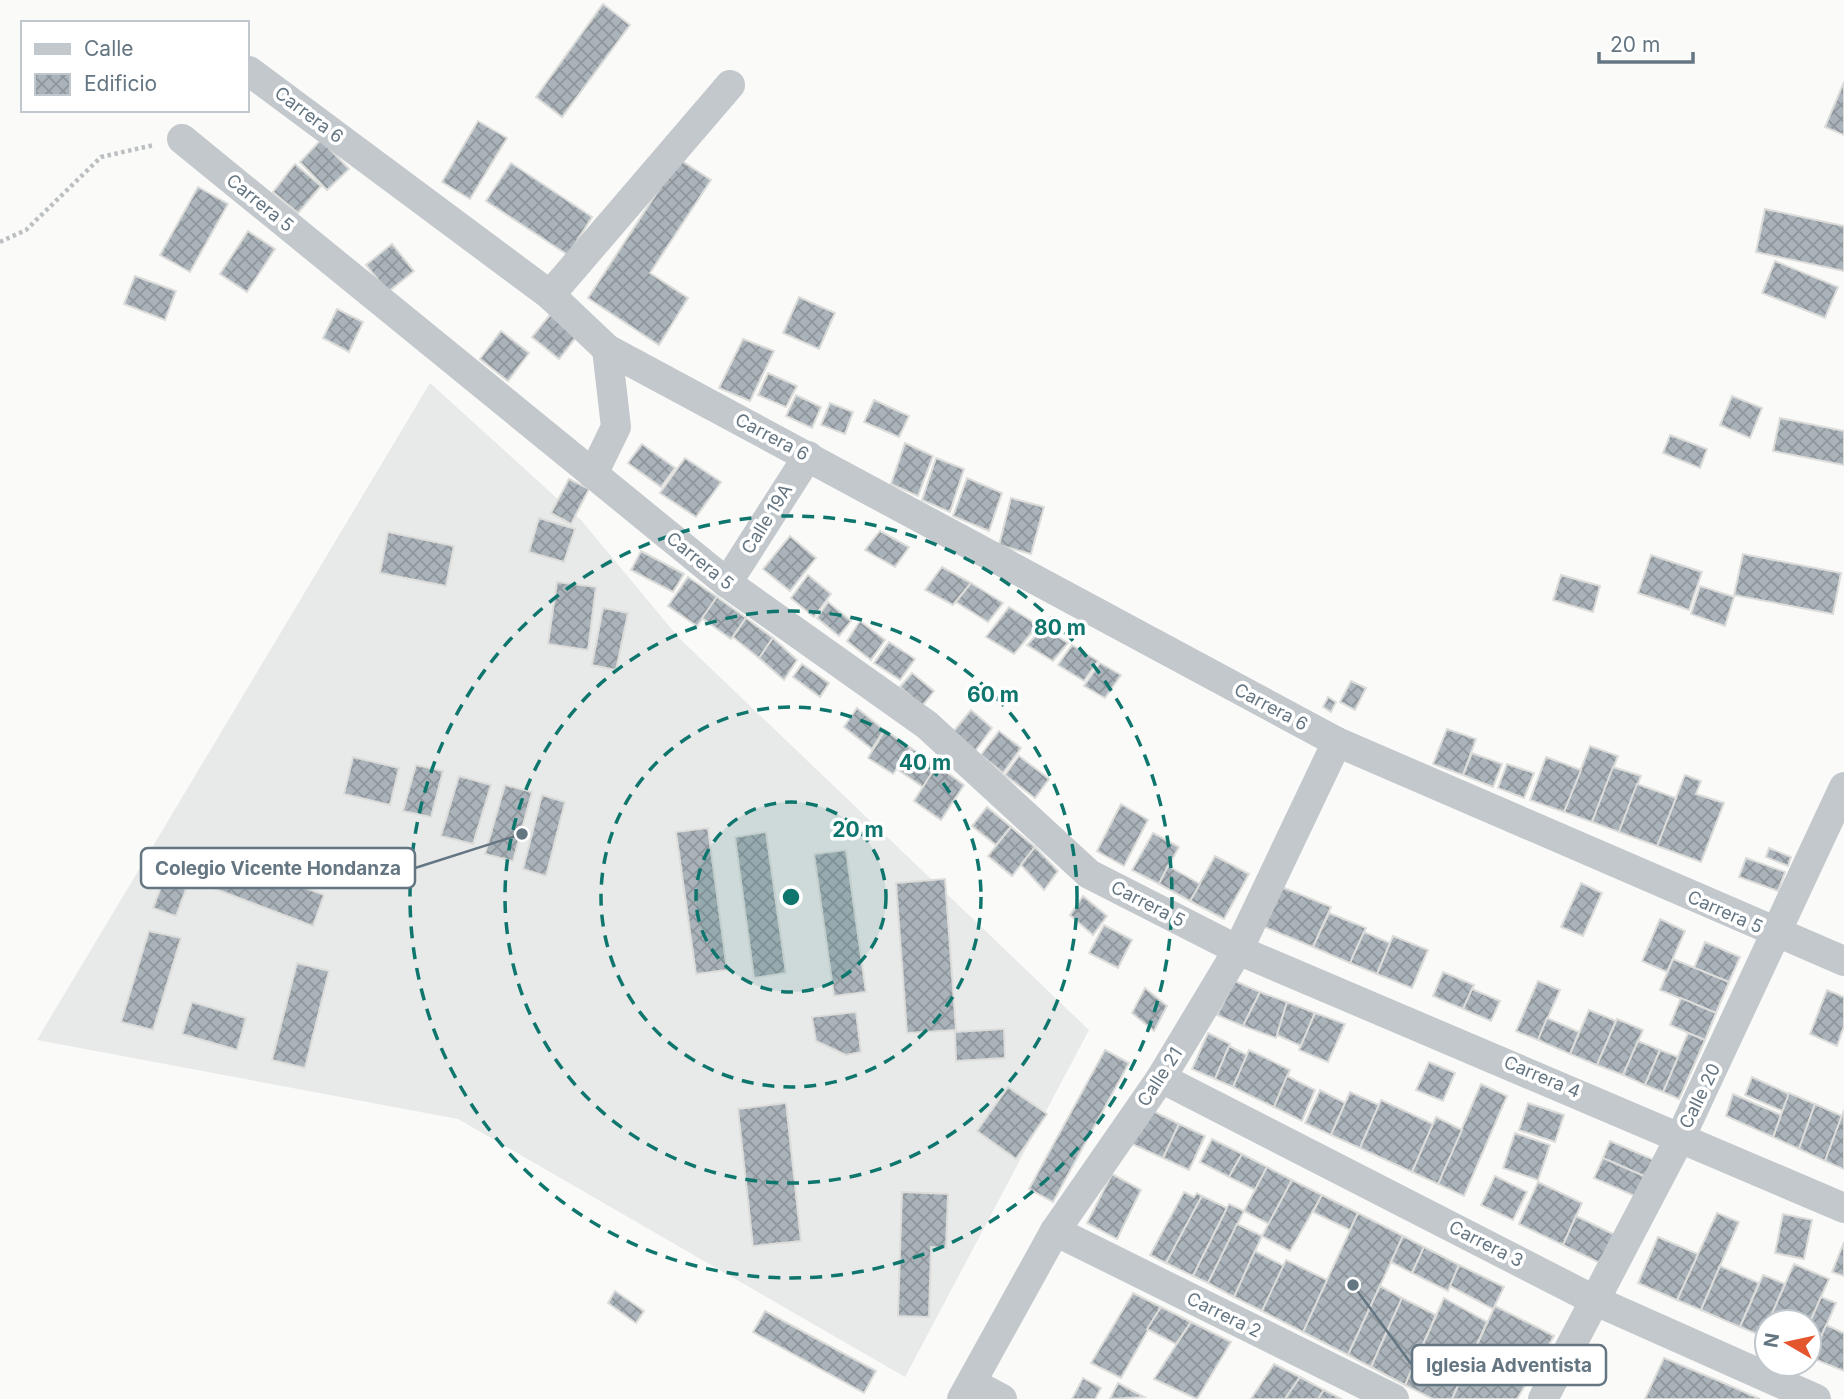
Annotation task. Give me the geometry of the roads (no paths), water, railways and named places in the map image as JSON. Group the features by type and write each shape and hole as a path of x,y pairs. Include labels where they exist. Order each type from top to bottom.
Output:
{"street":[{"name":"Carrera 6","path":"249,71 550,295 607,349 1337,742"},
{"path":"550,295 730,85"},
{"name":"Carrera 5","path":"182,139 727,583 927,725 1089,874 1238,950"},
{"path":"593,474 616,427 607,349"},
{"name":"Calle 19A","path":"727,583 808,456"},
{"name":"Carrera 5","path":"1337,742 1778,935 1844,961"},
{"name":"Calle 21","path":"967,1391 1055,1231 1161,1078 1238,950 1337,742"},
{"name":"Calle 20","path":"1543,1399 1681,1136 1778,935 1844,787"},
{"name":"Carrera 4","path":"1238,950 1681,1136 1844,1208"},
{"name":"Carrera 3","path":"1161,1078 1596,1301 1816,1399"},
{"name":"Carrera 2","path":"1055,1231 1394,1399"},
{"path":"967,1391 1002,1399"}],"place":[{"name":"Colegio Vicente Hondanza","path":"522,834"},
{"name":"Iglesia Adventista","path":"1353,1285"}]}
